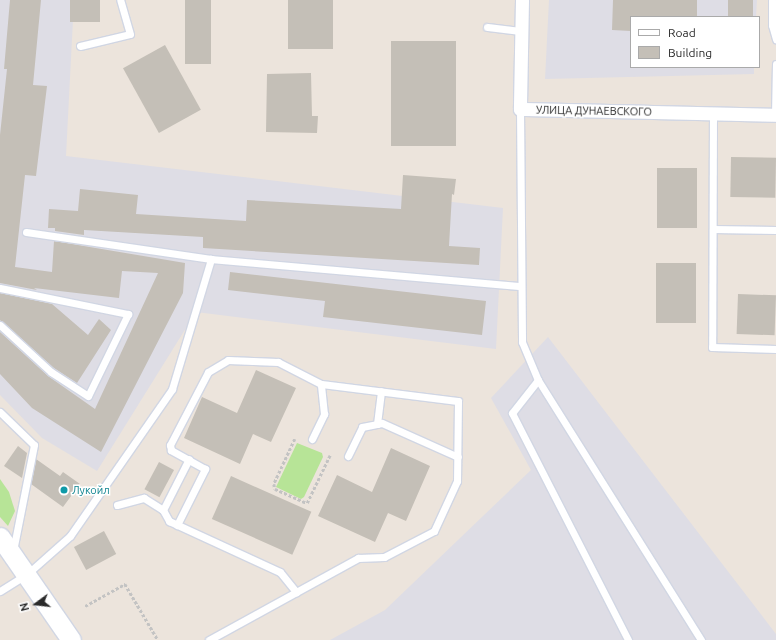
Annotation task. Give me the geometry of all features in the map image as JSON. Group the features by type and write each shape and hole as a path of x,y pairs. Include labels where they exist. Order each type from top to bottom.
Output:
{"main road":[{"path":"0,537 71,640"}],"street":[{"name":"УЛИЦА ДУНАЕВСКОГО","path":"522,0 520,109 775,115"}],"lane":[{"path":"80,46 130,34 120,0"},
{"path":"772,0 775,34"},
{"path":"487,27 521,31"},
{"path":"775,115 776,64"},
{"path":"520,109 522,342 538,380 701,640"},
{"path":"713,113 712,347 776,349"},
{"path":"713,229 776,230"},
{"path":"26,232 212,259 521,286"},
{"path":"0,590 26,575 70,536 172,389 212,259"},
{"path":"0,288 128,314 88,396 51,372 0,325"},
{"path":"177,525 204,471 203,466 171,450 170,445 211,369 232,359 278,362 321,384 458,401 457,481 434,530 384,557 358,558 209,640"},
{"path":"538,380 512,413 628,640"},
{"path":"312,439 324,414 321,384"},
{"path":"377,424 381,391"},
{"path":"0,412 34,445 12,555"},
{"path":"348,456 362,427 385,424 458,457"},
{"path":"163,510 189,459"},
{"path":"117,505 142,498 163,510 169,521 280,572 296,592"}],"path":[{"path":"295,439 274,484 276,489 307,502 330,455"},
{"path":"85,606 125,584 158,640"}],"shaded area":[{"path":"0,0 74,0 66,156 503,208 496,349 196,312 97,471 42,438 0,395"},
{"path":"549,0 757,0 756,16 630,16 630,68 754,68 754,74 545,79"},
{"path":"548,337 776,634 776,640 330,640 385,610 531,470 491,398"}],"green space":[{"path":"297,443 322,453 323,457 304,497 301,499 276,487"},
{"path":"0,479 9,492 15,511 8,526 0,517"}],"building":[{"path":"10,0 41,0 33,85 47,86 36,176 25,175 15,267 52,272 54,241 185,263 183,293 101,452 32,408 0,374 0,332 48,376 95,409 158,273 122,271 119,298 34,288 37,290 0,283 0,135 7,69 4,69"},
{"path":"70,0 100,0 100,22 70,22"},
{"path":"185,0 211,0 211,64 185,64"},
{"path":"288,0 333,0 333,49 288,49"},
{"path":"613,0 697,0 697,16 630,16 630,31 612,30"},
{"path":"728,0 753,0 753,16 728,16"},
{"path":"391,41 456,41 456,146 391,146"},
{"path":"165,45 201,110 159,133 123,68"},
{"path":"311,73 312,116 318,116 317,133 266,132 267,74"},
{"path":"731,157 776,158 775,198 730,197"},
{"path":"657,168 697,168 697,228 657,228"},
{"path":"403,175 456,179 454,195 452,194 449,246 480,248 479,265 203,248 203,237 84,230 84,235 55,231 55,228 48,228 49,209 78,211 80,189 138,195 136,214 246,221 247,200 401,209"},
{"path":"656,263 696,263 696,323 656,323"},
{"path":"230,272 486,301 482,335 323,317 325,301 228,290"},
{"path":"0,293 52,304 88,335 99,319 111,330 77,383 54,368 0,320"},
{"path":"738,294 776,295 775,335 737,334"},
{"path":"256,370 296,388 271,442 253,434 240,464 184,438 202,397 237,413"},
{"path":"18,446 27,453 22,478 4,466"},
{"path":"391,448 430,466 406,521 388,513 375,542 318,516 337,475 372,492"},
{"path":"36,459 60,476 63,472 80,484 63,507 31,484"},
{"path":"159,462 174,470 159,497 144,489"},
{"path":"231,476 311,512 292,555 212,519"},
{"path":"104,531 116,554 86,570 74,547"}],"place":[{"name":"Лукойл","path":"64,490"}]}
